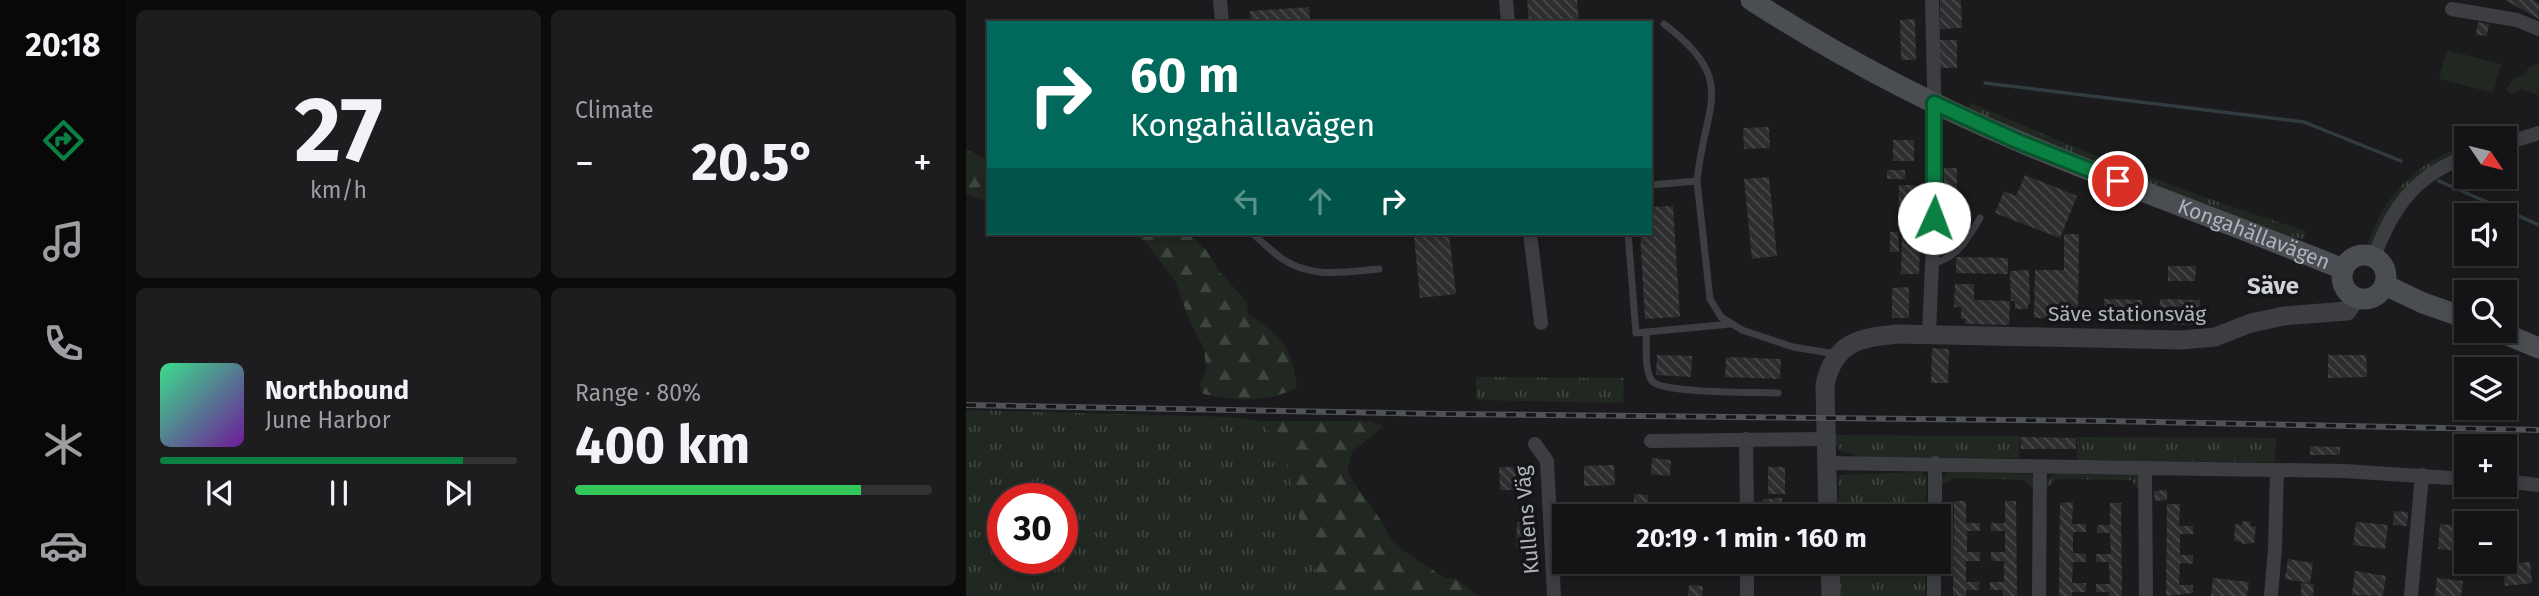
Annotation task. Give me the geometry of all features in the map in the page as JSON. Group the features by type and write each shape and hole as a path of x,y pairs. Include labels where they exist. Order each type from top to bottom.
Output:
{"main road":[{"name":"Kongahällavägen","path":"1751,0 1798,29 1934,103 2017,141 2343,269"},
{"name":"Kongahällavägen","path":"2356,298 2343,284 2343,269 2354,257 2362,254 2374,257"},
{"path":"2356,298 2378,295 2385,285 2386,271 2383,264 2374,257"},
{"path":"2385,285 2454,314"},
{"path":"2517,339 2539,348"}],"street":[{"path":"1220,0 1222,21"},
{"path":"1506,0 1508,21"},
{"path":"1828,504 1825,385 1837,354 1857,341 1876,336 1928,334 1936,170 1932,0"},
{"path":"2452,9 2486,7 2539,29"},
{"path":"2517,140 2539,132"},
{"path":"2374,257 2395,210 2410,191 2436,170 2454,162"},
{"path":"1530,235 1541,323"},
{"name":"Säve stationsväg","path":"1928,334 2181,340 2215,337 2250,323 2275,317 2347,311 2356,298"},
{"path":"1746,439 1747,504"},
{"path":"1651,441 1826,439"},
{"name":"Kullens Väg","path":"1535,443 1547,461 1554,596"},
{"path":"1827,463 2277,470 2454,478"},
{"path":"1935,463 1935,504"},
{"path":"2039,596 2040,467"},
{"path":"2146,468 2146,596"},
{"path":"2271,596 2277,470"},
{"path":"2412,596 2422,475"},
{"path":"2517,482 2539,485"},
{"path":"1747,574 1747,596"},
{"path":"1830,574 1831,596"},
{"path":"1934,574 1934,596"}],"lane":[{"path":"1664,24 1701,60 1713,84 1697,181 1710,299 1721,317 1732,324 1793,347 1837,354"},
{"path":"1652,186 1697,181"},
{"path":"1932,263 1941,262 1957,250 1970,236 1980,218"},
{"path":"1253,235 1298,268 1326,273 1379,269"},
{"path":"1628,235 1636,333 1732,324"},
{"path":"1646,332 1648,370 1655,384 1673,389 1778,393"}],"green space":[{"path":"2447,50 2501,64 2493,93 2439,79"},
{"path":"2539,62 2539,96 2522,89 2511,94 2505,90 2515,78 2525,75 2528,68"},
{"path":"1971,103 2137,172 2306,231 2303,239 2274,233 2240,221 1968,110"},
{"path":"966,149 987,160 987,201 966,194"},
{"path":"2454,150 2454,156 2438,163 2372,249 2367,246 2383,211 2404,183 2431,161"},
{"path":"1132,235 1190,235 1206,250 1219,271 1247,302 1248,314 1283,343 1292,361 1297,387 1275,396 1251,399 1203,394 1200,385 1206,370 1204,348 1190,322 1175,281 1145,241"},
{"path":"1476,377 1624,378 1623,403 1476,400"},
{"path":"966,410 1229,417 1263,421 1285,458 1298,514 1324,596 966,596"},
{"path":"1263,421 1370,421 1384,426 1352,452 1347,473 1382,522 1391,540 1445,578 1454,578 1478,596 1324,596 1298,514 1285,458"},
{"path":"1835,435 2020,436 2019,458 1859,457 1840,450"},
{"path":"2077,437 2276,438 2275,462 2077,460"},
{"path":"1921,472 1926,476 1926,504 1838,504 1839,475"},
{"path":"1948,472 2030,474 2036,481 2036,486 2032,487 2024,480 1954,478 1942,485 1941,480"},
{"path":"2054,474 2138,475 2142,478 2143,488 2137,487 2131,480 2056,479 2047,486 2047,480"},
{"path":"1839,574 1926,574 1925,596 1840,596"}],"building":[{"path":"1527,0 1577,0 1579,21 1529,21"},
{"path":"1940,0 1961,0 1962,28 1940,29"},
{"path":"2505,0 2533,0 2539,3 2539,19"},
{"path":"1309,7 1310,21 1251,21 1250,11"},
{"path":"1915,19 1916,60 1901,60 1900,20"},
{"path":"2478,22 2489,24 2487,36 2476,35"},
{"path":"1938,40 1957,40 1957,68 1938,68"},
{"path":"1769,127 1770,148 1744,149 1743,128"},
{"path":"1893,140 1914,140 1914,161 1893,161"},
{"path":"1944,168 1957,168 1956,225 1944,224"},
{"path":"1887,170 1905,170 1905,179 1887,179"},
{"path":"2025,175 2077,196 2060,238 1995,213 2004,191 2016,196"},
{"path":"1769,177 1777,256 1752,259 1744,179"},
{"path":"1899,185 1915,185 1914,219 1898,219"},
{"path":"1673,206 1680,317 1645,319 1640,235 1652,235 1652,207"},
{"path":"1890,232 1898,232 1899,252 1890,252"},
{"path":"2064,234 2079,234 2078,318 2034,318 2035,270 2064,270"},
{"path":"1449,235 1456,294 1420,298 1414,236"},
{"path":"1902,235 1920,235 1919,274 1901,274"},
{"path":"1956,257 2008,258 2008,274 1956,273"},
{"path":"2168,266 2196,266 2195,281 2168,281"},
{"path":"2029,270 2030,304 2028,309 2015,309 2015,301 2011,301 2010,271"},
{"path":"1955,284 1974,284 1974,300 2010,301 2009,325 1965,324 1965,319 1961,319 1961,307 1954,307"},
{"path":"1909,287 1909,318 1892,318 1892,288"},
{"path":"2104,299 2142,300 2142,322 2104,322"},
{"path":"2160,299 2200,300 2199,325 2159,324"},
{"path":"1932,348 1949,349 1948,383 1931,383"},
{"path":"1657,355 1692,356 1691,377 1656,375"},
{"path":"2328,355 2366,355 2367,377 2328,378"},
{"path":"1726,357 1781,359 1780,379 1725,377"},
{"path":"2021,437 2076,438 2076,449 2021,449"},
{"path":"2310,446 2340,447 2340,455 2310,455"},
{"path":"1652,458 1671,460 1670,476 1651,474"},
{"path":"1614,465 1615,485 1584,486 1584,466"},
{"path":"1499,467 1530,467 1531,490 1500,490"},
{"path":"1768,467 1785,467 1785,494 1768,494"},
{"path":"2167,490 2167,500 2155,501 2154,491"},
{"path":"1634,494 1648,495 1648,504 1634,504"},
{"path":"1782,498 1782,504 1763,504 1763,499"},
{"path":"1954,501 1966,501 1966,523 1980,523 1980,531 1967,531 1967,552 1980,552 1980,561 1966,561 1966,582 1979,582 1979,590 1966,590 1966,596 1953,596"},
{"path":"2005,501 2016,501 2017,596 2003,596 2003,590 1990,590 1990,582 2004,582 2004,561 1991,561 1991,552 2005,552 2005,531 1991,531 1991,523 2005,523"},
{"path":"2073,502 2072,524 2086,524 2086,532 2073,532 2073,553 2086,554 2086,562 2073,562 2072,583 2086,583 2086,592 2059,596 2060,503"},
{"path":"2110,503 2121,503 2122,596 2096,592 2096,584 2110,584 2109,562 2096,562 2096,554 2111,554 2110,533 2097,533 2097,525 2110,525"},
{"path":"2167,504 2180,504 2179,526 2193,526 2193,534 2180,534 2180,555 2193,555 2193,564 2180,563 2179,585 2193,585 2193,593 2166,596"},
{"path":"2394,511 2408,512 2407,526 2393,525"},
{"path":"2243,521 2251,522 2250,526 2256,526 2254,543 2241,544 2242,542 2234,541 2235,524 2242,525"},
{"path":"1517,522 1533,523 1531,550 1516,549"},
{"path":"2356,522 2388,525 2385,549 2353,545"},
{"path":"2440,524 2454,525 2454,550 2438,549"},
{"path":"2288,559 2313,563 2310,583 2285,579"},
{"path":"2530,562 2532,583 2505,586 2504,574 2517,574 2517,563"},
{"path":"1534,564 1535,573 1521,574 1520,565"},
{"path":"2355,571 2386,576 2383,596 2352,595"},
{"path":"1593,574 1622,575 1593,576"},
{"path":"2213,578 2249,582 2247,596 2211,596"},
{"path":"2437,578 2463,581 2461,596 2435,596"},
{"path":"2301,583 2314,584 2313,596 2301,596"},
{"path":"1689,585 1703,586 1702,596 1688,596"}],"waterway":[{"path":"1985,83 2304,122 2401,161"},
{"path":"2439,181 2539,225"}],"railway":[{"path":"966,405 1445,414 2107,421 2539,430"}],"district":[{"name":"Säve","path":"2273,286"}],"route":[{"path":"1934,218 1934,103 2017,141 2118,181"}]}
